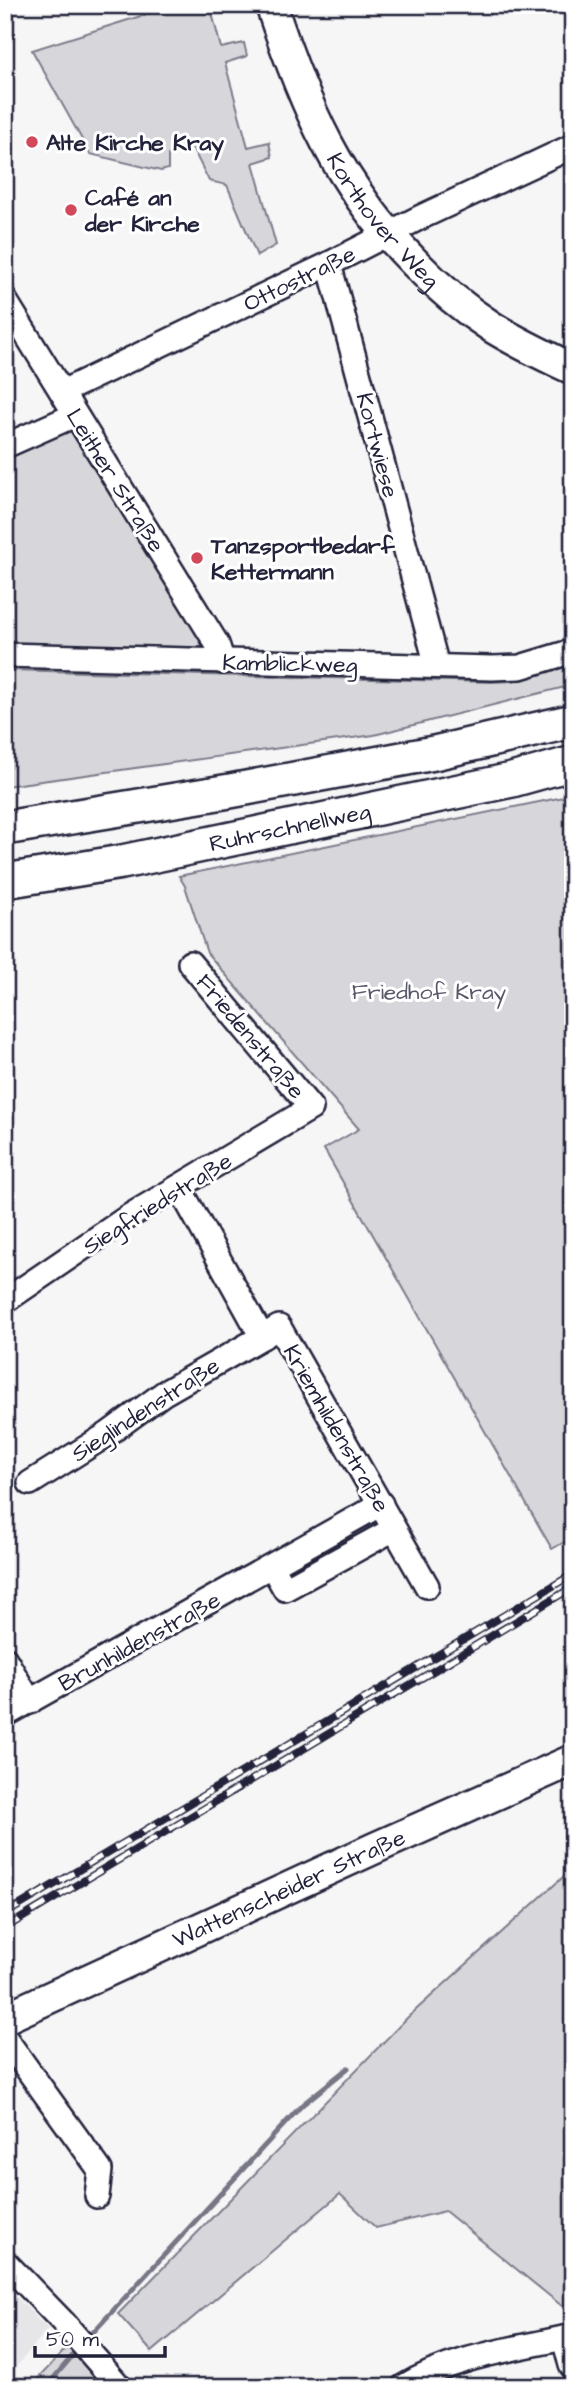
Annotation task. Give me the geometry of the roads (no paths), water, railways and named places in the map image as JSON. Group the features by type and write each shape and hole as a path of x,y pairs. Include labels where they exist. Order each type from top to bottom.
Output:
{"highway":[{"name":"Ruhrschnellweg","path":"5,828 230,791 434,753 573,721"},
{"name":"Ruhrschnellweg","path":"5,881 122,862 512,780 573,763"},
{"path":"5,805 107,795 230,791"},
{"path":"5,902 30,896 122,862"}],"main road":[{"name":"Korthover Weg","path":"271,5 299,86 327,145 359,199 387,235 461,305 492,327 573,369"},
{"name":"Wattenscheider Straße","path":"5,2018 573,1760"}],"street":[{"name":"Ottostraße","path":"62,392 573,146"},
{"name":"Kortwiese","path":"329,264 437,666"},
{"name":"Leither Straße","path":"5,300 217,644 223,662"},
{"path":"5,446 75,415"},
{"name":"Kamblickweg","path":"5,655 520,667 573,651"},
{"name":"Friedenstraße","path":"190,963 311,1108"},
{"name":"Siegfriedstraße","path":"5,1301 128,1217 311,1108"},
{"name":"Kriemhildenstraße","path":"179,1187 262,1337 279,1327 427,1586"},
{"name":"Sieglindenstraße","path":"30,1483 108,1434 164,1393 262,1337"},
{"name":"Brunhildenstraße","path":"5,1715 381,1504"},
{"path":"272,1566 285,1589 394,1529"},
{"path":"5,1659 30,1702"},
{"path":"5,2038 100,2170 97,2196"},
{"path":"5,2262 115,2381"},
{"path":"403,2387 442,2368 568,2337 570,2365"}],"waterway":[{"path":"86,2340 302,2105 348,2068"},
{"path":"46,2387 80,2347"}],"railway":[{"path":"5,1914 573,1574"},
{"path":"5,1928 573,1587"}],"place":[{"name":"Alte Kirche Kray","path":"32,142"},
{"name":"Café an der Kirche","path":"71,210"},
{"name":"Tanzsportbedarf Kettermann","path":"197,558"}],"park label":[{"name":"Friedhof Kray","path":"429,991"}]}
